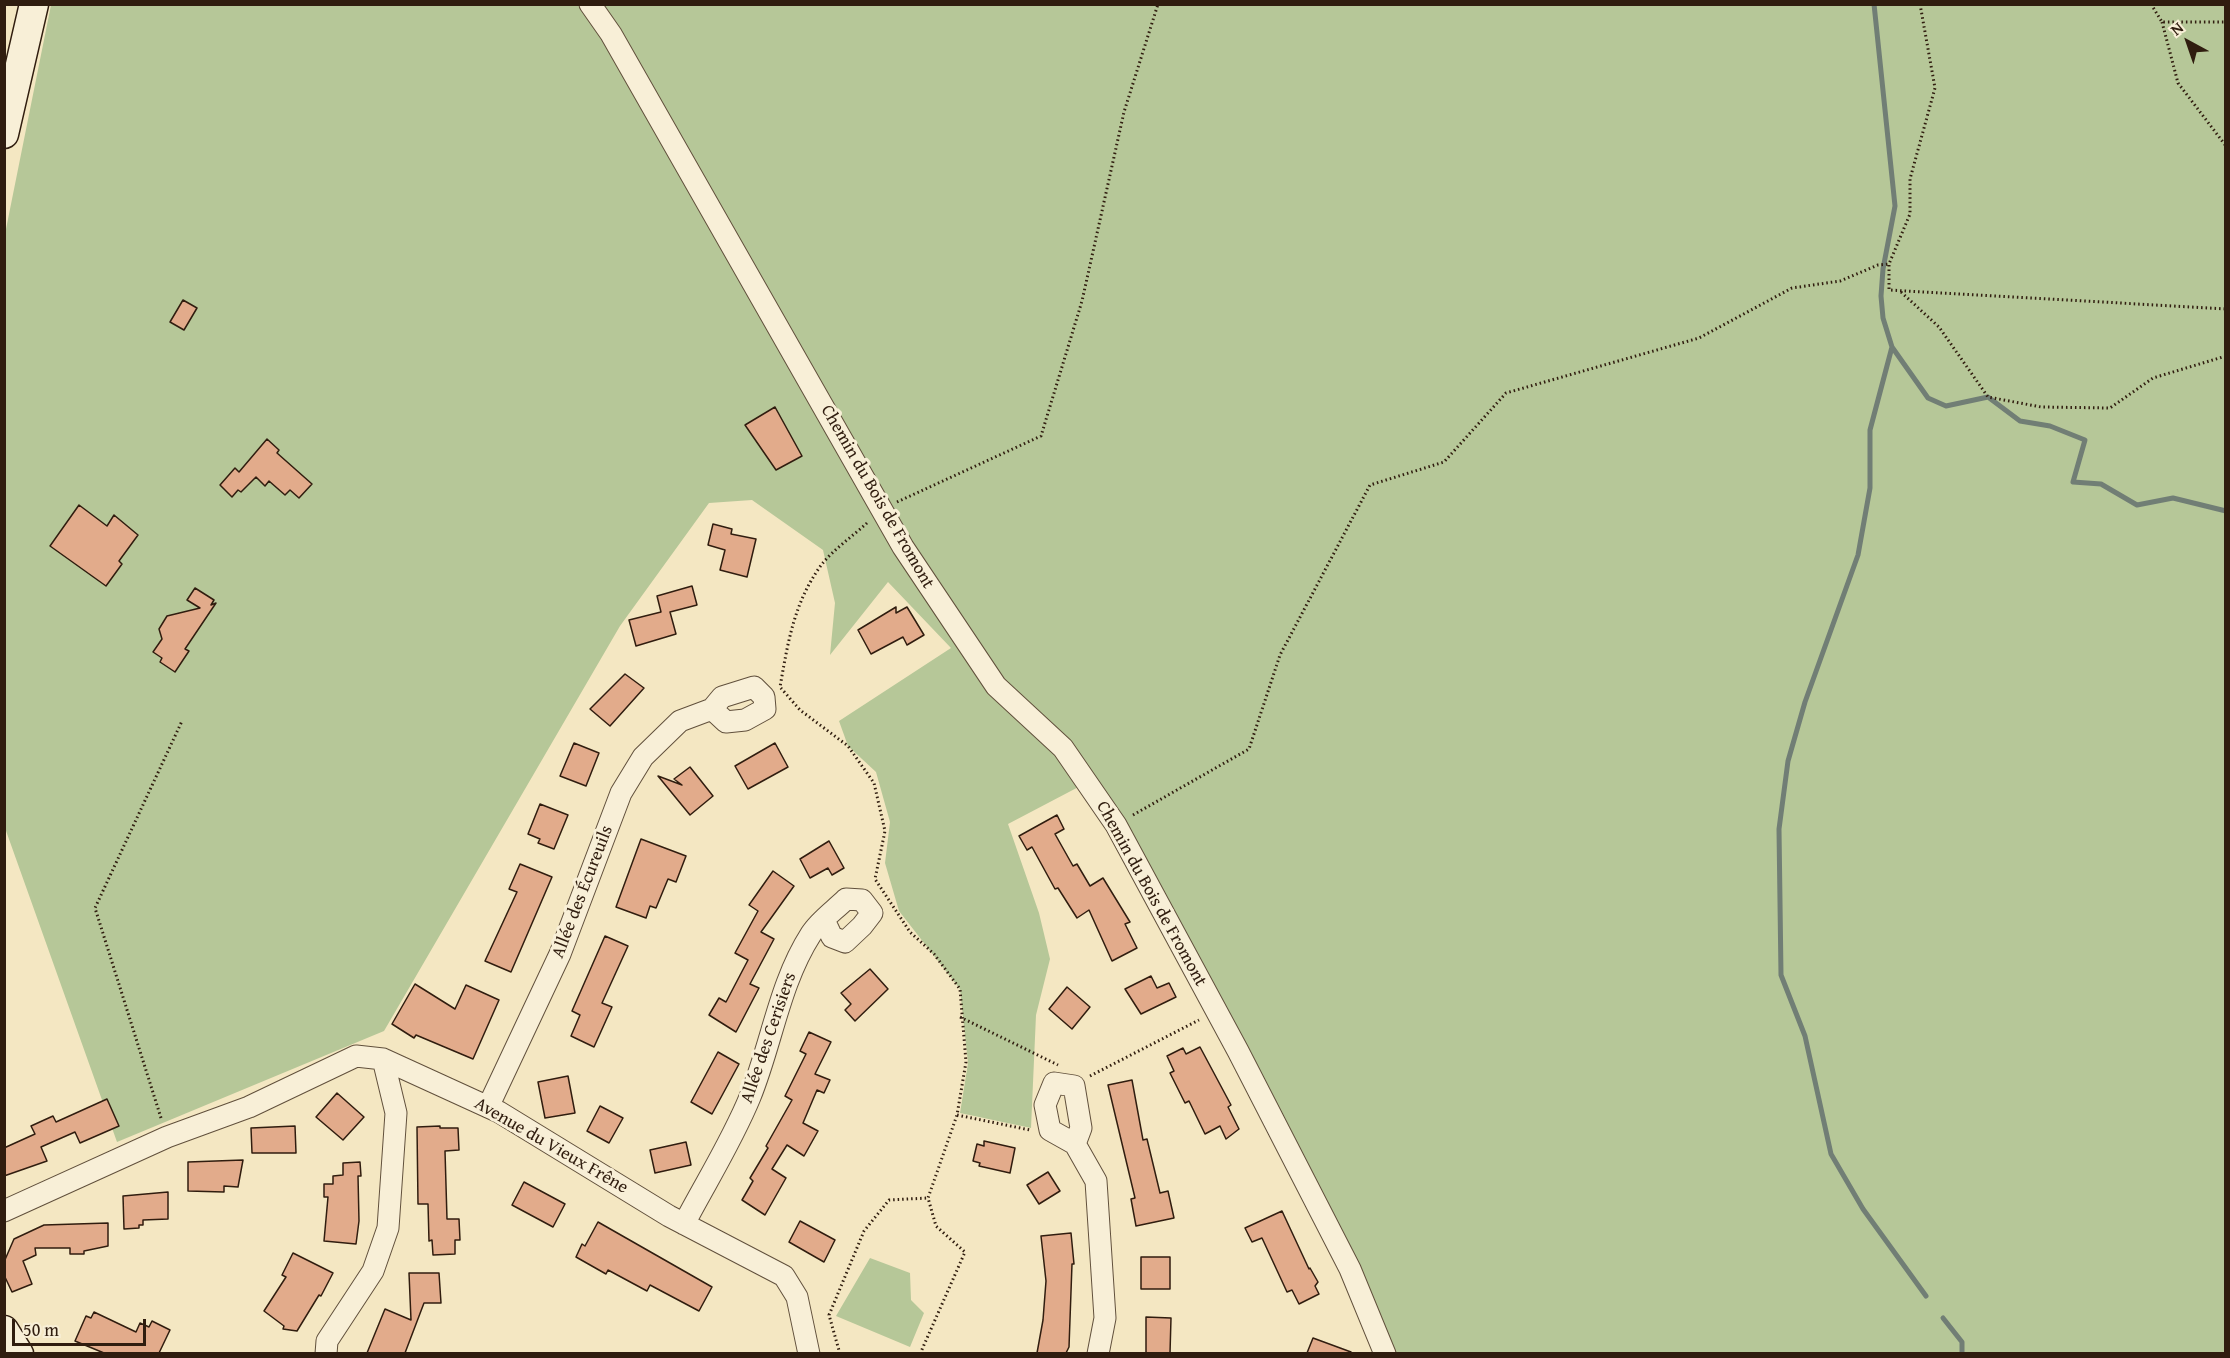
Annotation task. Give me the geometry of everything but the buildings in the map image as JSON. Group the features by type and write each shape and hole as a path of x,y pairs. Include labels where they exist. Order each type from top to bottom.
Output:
{"street":[{"path":"4,134 34,4"},
{"name":"Chemin du Bois de Fromont","path":"590,4 611,34 903,547 996,686 1063,748 1116,825 1217,1011 1350,1269 1385,1353"},
{"name":"Allée des Écureuils","path":"488,1107 560,954 621,794 643,757 680,720 712,709"},
{"name":"Allée des Cerisiers","path":"684,1224 747,1103 765,1059 785,983 811,933 824,920"},
{"name":"Avenue du Vieux Frêne","path":"4,1211 167,1137 249,1107 356,1056 383,1059 488,1107 684,1224 784,1276 797,1297 809,1353"},
{"path":"326,1353 327,1341 373,1271 388,1227 396,1113 383,1059"},
{"path":"1075,1144 1082,1128 1068,1085 1054,1083 1045,1105 1050,1130 1075,1144 1096,1181 1106,1318 1098,1353"},
{"path":"4,1330 19,1353"}],"path":[{"path":"920,1353 965,1252 936,1226 927,1198 957,1115 966,1062 960,1017 960,989 934,954 910,932 875,879 885,831 874,783 848,746 800,710 780,687 791,623 823,563 883,509 1041,436 1082,301 1124,112 1158,4"},
{"path":"1920,4 1935,88 1910,179 1910,214 1889,264 1888,290 2226,309"},
{"path":"2151,4 2162,22 2178,83 2226,146"},
{"path":"2162,22 2226,22"},
{"path":"1116,825 1249,749 1280,655 1370,485 1444,462 1506,393 1699,338 1792,288 1840,281 1878,265 1889,264"},
{"path":"1900,291 1939,327 1988,397 2041,407 2110,408 2153,378 2226,356"},
{"path":"167,1137 95,908 182,721"},
{"path":"960,1017 1057,1062 1068,1085 1217,1011"},
{"path":"957,1115 1029,1130 1050,1130"},
{"path":"840,1353 829,1315 864,1231 889,1200 927,1198"}],"green space":[{"path":"51,5 2225,5 2225,1353 1396,1353 1306,1171 1088,782 1008,824 1039,913 1050,959 1036,1015 1031,1128 960,1113 968,1063 960,989 899,911 885,863 890,822 876,772 848,746 839,721 951,648 888,582 830,655 835,603 823,550 752,500 709,503 620,626 384,1031 117,1142 5,828 5,234"},
{"path":"870,1258 910,1273 911,1300 924,1313 910,1347 836,1316"}],"waterway":[{"path":"1874,4 1895,206 1883,269 1881,296 1883,318 1892,347 1870,430 1870,488 1858,555 1805,702 1788,761 1779,829 1781,975 1805,1036 1831,1154 1863,1209 1926,1296"},
{"path":"1892,347 1928,398 1946,406 1988,397 2020,421 2050,426 2085,440 2073,482 2101,484 2137,505 2173,498 2226,511"},
{"path":"1943,1318 1962,1342 1962,1354"}]}
